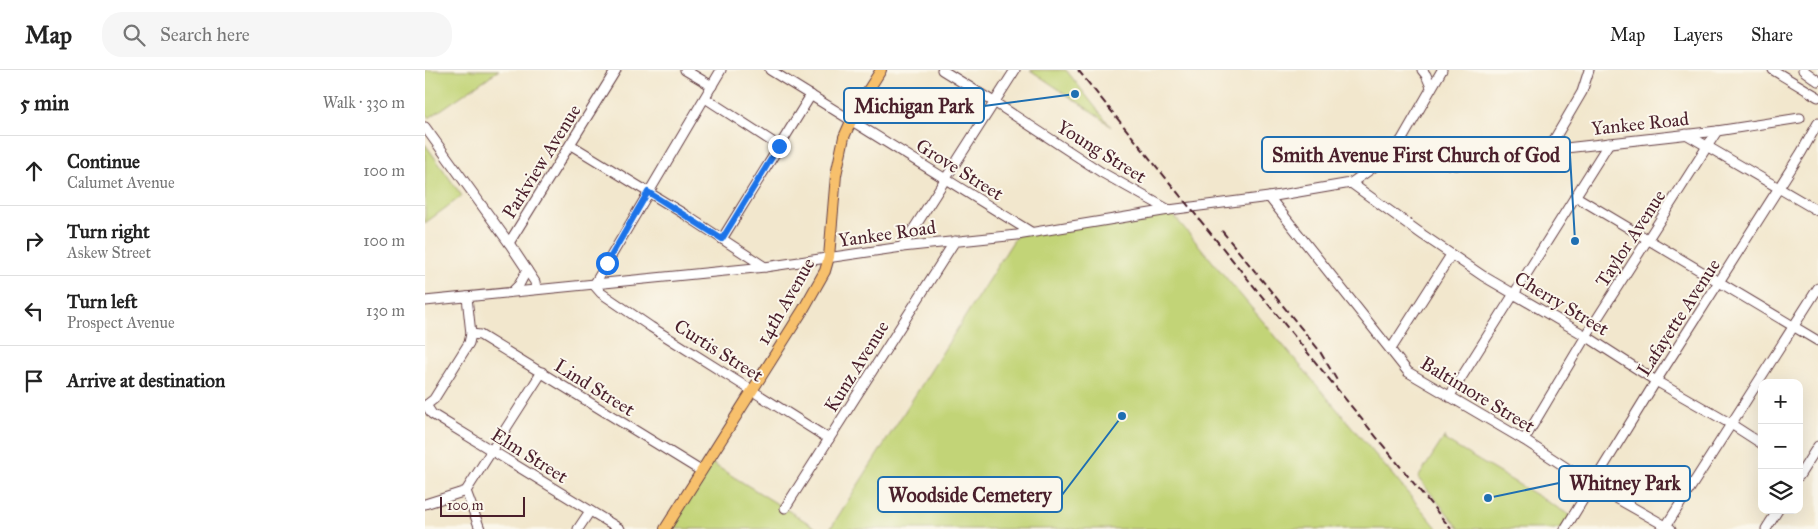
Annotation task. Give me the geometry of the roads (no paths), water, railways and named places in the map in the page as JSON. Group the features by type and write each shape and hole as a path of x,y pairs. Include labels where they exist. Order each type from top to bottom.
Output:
{"main road":[{"name":"14th Avenue","path":"665,529 803,310 825,271 829,257 838,162 844,137 850,121 881,70"}],"street":[{"name":"Parkview Avenue","path":"509,243 616,70"},
{"path":"685,70 712,86"},
{"path":"594,285 721,70"},
{"name":"Grove Street","path":"770,70 1031,232"},
{"name":"Young Street","path":"942,70 1101,172 1169,210"},
{"path":"902,247 1015,70"},
{"path":"1422,70 1431,87"},
{"path":"1351,182 1384,160 1401,141 1442,70"},
{"path":"1548,150 1581,92 1589,70"},
{"path":"1773,70 1818,96"},
{"path":"1803,70 1818,81"},
{"path":"722,239 811,95"},
{"path":"705,98 779,146"},
{"name":"Yankee Road","path":"1401,141 1439,162 1456,165 1548,150 1717,131 1800,118"},
{"name":"Lafayette Avenue","path":"1565,529 1818,123"},
{"path":"425,127 509,243 535,282 536,289"},
{"name":"Taylor Avenue","path":"1524,440 1587,336 1717,131"},
{"path":"1685,134 1818,211"},
{"path":"1449,396 1609,143"},
{"path":"571,145 765,267"},
{"name":"Yankee Road","path":"425,301 765,267 902,247 1031,232 1169,210 1269,198 1351,182"},
{"name":"Cherry Street","path":"1351,182 1451,255 1758,441"},
{"path":"1575,196 1818,341"},
{"name":"Baltimore Street","path":"1269,198 1408,372 1524,440 1593,485 1669,528"},
{"name":"Kunz Avenue","path":"785,508 955,241"},
{"path":"1391,349 1451,255"},
{"path":"607,263 609,276 618,282 611,288 609,293 610,299"},
{"path":"513,291 519,285 527,270"},
{"name":"Curtis Street","path":"594,285 610,299 829,439"},
{"path":"1669,528 1731,424 1818,288"},
{"path":"425,405 433,399 469,343 471,334 467,297"},
{"name":"Lind Street","path":"471,334 480,335 701,471"},
{"path":"425,504 466,491 542,372"},
{"name":"Elm Street","path":"425,405 432,414 620,529"},
{"path":"1801,469 1818,446"},
{"path":"466,491 480,529"},
{"path":"578,529 590,511"},
{"path":"1766,529 1775,514"}],"railway":[{"path":"1078,70 1451,529"},
{"path":"1222,231 1319,350 1338,382"}],"place":[{"name":"Michigan Park","path":"1075,94"},
{"name":"Smith Avenue First Church of God","path":"1575,241"},
{"name":"Woodside Cemetery","path":"1122,416"},
{"name":"Whitney Park","path":"1488,498"}]}
